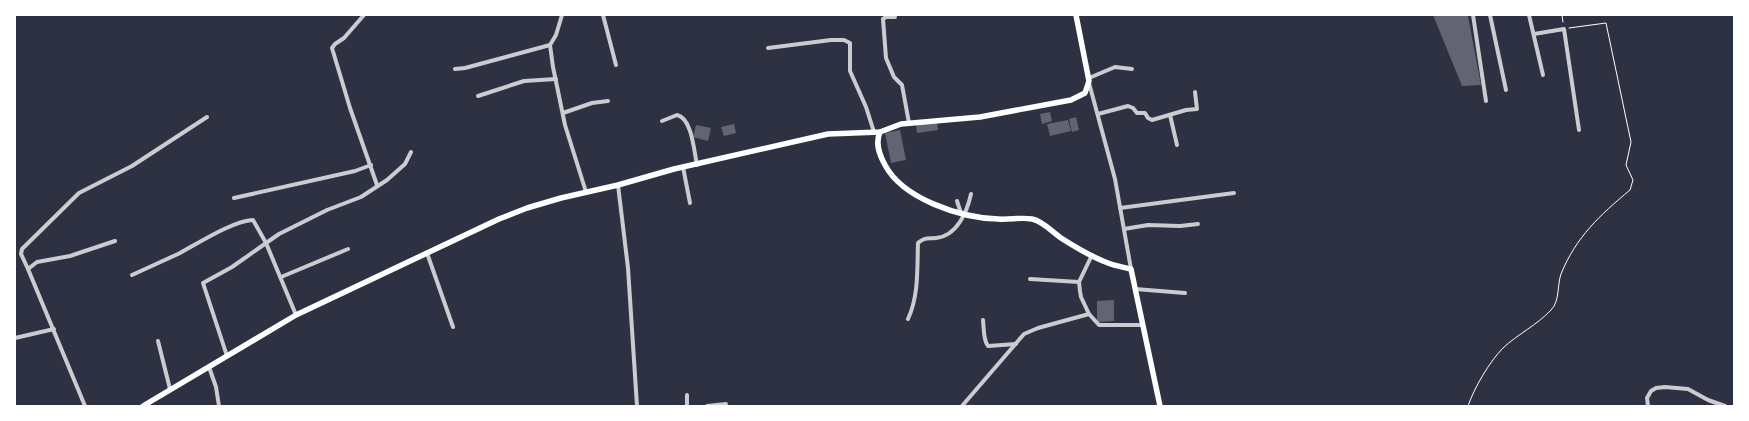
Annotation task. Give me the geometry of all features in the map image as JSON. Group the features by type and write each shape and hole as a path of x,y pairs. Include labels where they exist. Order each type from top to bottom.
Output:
{"main road":[{"path":"143,406 296,315 499,219 527,208 697,164 828,134 877,132 901,124 980,117 1065,102 1078,97 1085,93 1089,80 1076,15"},
{"path":"877,132 879,152 888,171 897,182 922,200 963,214 1000,220 1032,219 1042,223 1047,229 1092,255 1108,263 1130,269 1144,325 1160,406"}],"street":[{"path":"364,15 344,38 332,48 350,108 377,185"},
{"path":"562,15 556,35 550,45 563,113 586,192"},
{"path":"603,15 616,65"},
{"path":"1473,15 1486,101"},
{"path":"1490,15 1506,90"},
{"path":"1529,15 1543,76"},
{"path":"895,17 886,17 884,19 884,52 892,73 902,85 909,123"},
{"path":"1534,34 1564,29 1579,130"},
{"path":"768,48 831,40 844,40 850,43 850,71 877,132"},
{"path":"455,69 550,45"},
{"path":"1130,269 1115,178 1089,80 1114,67 1132,69"},
{"path":"478,96 524,80 556,79"},
{"path":"1098,114 1128,106 1137,113 1145,113 1150,120 1196,109 1195,92"},
{"path":"563,113 592,103 608,101"},
{"path":"662,121 677,115 685,119 689,126 697,164"},
{"path":"1170,115 1177,144"},
{"path":"85,406 28,269 22,249 79,193 132,166 207,117"},
{"path":"227,356 203,283 232,267 279,234 327,210 361,197 387,180 405,164 411,152"},
{"path":"234,198 355,171 371,165"},
{"path":"683,168 690,203"},
{"path":"618,185 628,268 637,406"},
{"path":"1120,208 1234,193"},
{"path":"908,319 917,284 918,243 923,239 940,238 952,232 963,214 971,194"},
{"path":"957,201 963,214"},
{"path":"132,275 208,237 253,220 266,243 296,315"},
{"path":"1124,229 1148,225 1180,226 1198,224"},
{"path":"28,269 37,262 70,256 115,241"},
{"path":"281,277 348,249"},
{"path":"428,253 453,327"},
{"path":"1092,255 1079,282 1081,297 1089,314 1099,325 1144,325"},
{"path":"1030,279 1079,282"},
{"path":"1135,289 1185,293"},
{"path":"962,406 1028,332 1089,314"},
{"path":"983,320 985,339 988,346 1016,344"},
{"path":"15,338 54,329"},
{"path":"158,341 170,389"},
{"path":"209,367 216,387 219,406"},
{"path":"1648,406 1647,398 1650,391 1665,387 1688,389 1708,400 1725,406"},
{"path":"687,395 687,406"},
{"path":"707,406 726,404"}],"path":[{"path":"1468,406 1478,385 1503,348 1552,310 1557,298 1560,276 1580,239 1599,216 1630,190 1632,186 1633,180 1626,165 1631,142 1606,23 1564,29 1562,15"}],"building":[{"path":"1433,15 1468,16 1481,85 1462,86"},
{"path":"1050,112 1052,121 1042,124 1040,114"},
{"path":"1076,117 1079,130 1072,132 1069,119"},
{"path":"1068,120 1071,131 1050,136 1047,124"},
{"path":"937,121 938,130 917,133 916,124"},
{"path":"734,124 736,133 724,136 721,127"},
{"path":"696,125 711,128 708,141 693,137"},
{"path":"900,130 906,160 891,163 885,133"},
{"path":"1114,300 1114,321 1097,322 1097,301"}]}
